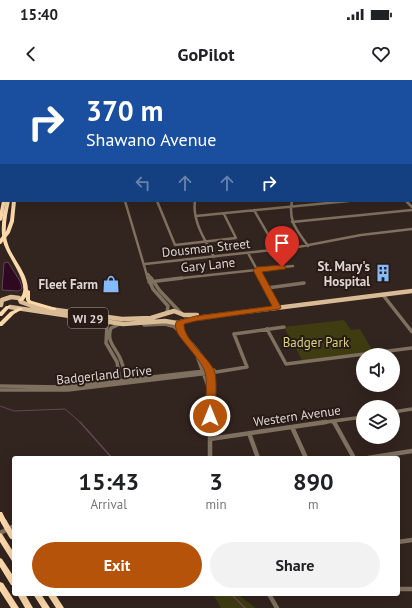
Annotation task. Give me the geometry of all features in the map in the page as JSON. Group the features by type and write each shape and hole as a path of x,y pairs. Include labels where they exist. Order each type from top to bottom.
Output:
{"highway":[{"path":"0,220 4,202"},
{"path":"8,202 4,222 6,243 11,256 26,284 28,301 54,309"},
{"path":"0,242 8,232 12,221 14,202"},
{"path":"21,301 24,298 26,284"},
{"path":"0,315 9,307"},
{"path":"0,324 12,313 21,309"},
{"path":"0,514 12,535"},
{"path":"1,537 12,556"},
{"path":"0,560 12,580"},
{"path":"0,585 15,608"},
{"path":"22,596 29,608"},
{"path":"38,596 46,608"},
{"path":"52,596 60,608"}],"main road":[{"name":"WI 29","path":"9,307 122,324 181,322 277,307 412,291"},
{"path":"0,296 11,296 17,297 21,301 16,306 9,307 0,304 2,300 11,296"},
{"name":"WI 29","path":"21,301 31,306 132,320 151,318 174,311 195,316 249,311"},
{"path":"166,314 163,318 168,322"},
{"path":"181,322 185,318 183,314"}],"street":[{"path":"125,202 153,289 168,306 166,314"},
{"path":"157,202 174,243 179,244 236,238 224,214"},
{"path":"195,202 193,206 196,216 206,242 214,257"},
{"path":"292,202 289,214 292,222 308,246"},
{"path":"196,216 340,202"},
{"path":"254,210 277,250"},
{"path":"292,222 412,210"},
{"name":"Dousman Street","path":"145,264 308,246 359,235 412,229"},
{"path":"248,253 277,307"},
{"name":"Gary Lane","path":"151,281 293,266"},
{"path":"151,281 183,314"},
{"path":"267,288 304,283"},
{"path":"383,295 412,332"},
{"path":"70,315 107,324 106,343 117,362 120,382"},
{"path":"168,322 182,334 210,372 212,387 210,392"},
{"path":"181,322 180,327 182,334"},
{"path":"127,381 120,358 109,340 111,328 118,324 165,324 178,330"},
{"path":"284,327 267,329 286,364 412,348"},
{"name":"Badgerland Drive","path":"0,390 55,391 247,367 234,334 267,329"},
{"path":"196,352 210,392 210,456"},
{"name":"Badgerland Drive","path":"0,386 57,388 120,382"},
{"path":"400,411 412,409"},
{"name":"Western Avenue","path":"210,439 356,418"},
{"path":"333,421 353,456"},
{"path":"292,427 305,456"},
{"path":"249,434 257,456"},
{"path":"381,456 412,451"},
{"path":"1,537 12,528"},
{"path":"400,542 412,540"},
{"path":"400,589 412,589"},
{"path":"270,596 277,608"}],"green space":[{"name":"Badger Park","path":"344,320 351,330 360,329 371,348 356,348 356,355 303,362 284,327"},
{"path":"214,596 240,596 256,608 221,608"}],"shaded area":[{"path":"8,262 20,281 22,288 19,291 2,290 4,263"}],"waterway":[{"path":"122,80 136,80"},
{"path":"0,406 14,411 65,409 80,423"},
{"path":"80,423 110,456"},
{"path":"233,596 245,608"}],"place":[{"name":"St. Mary's Hospital","path":"383,273"},
{"name":"Fleet Farm","path":"111,284"}],"route":[{"path":"210,416 210,392 212,387 210,371 202,358 182,334 180,322 196,318 277,307 257,270 282,267"}]}
